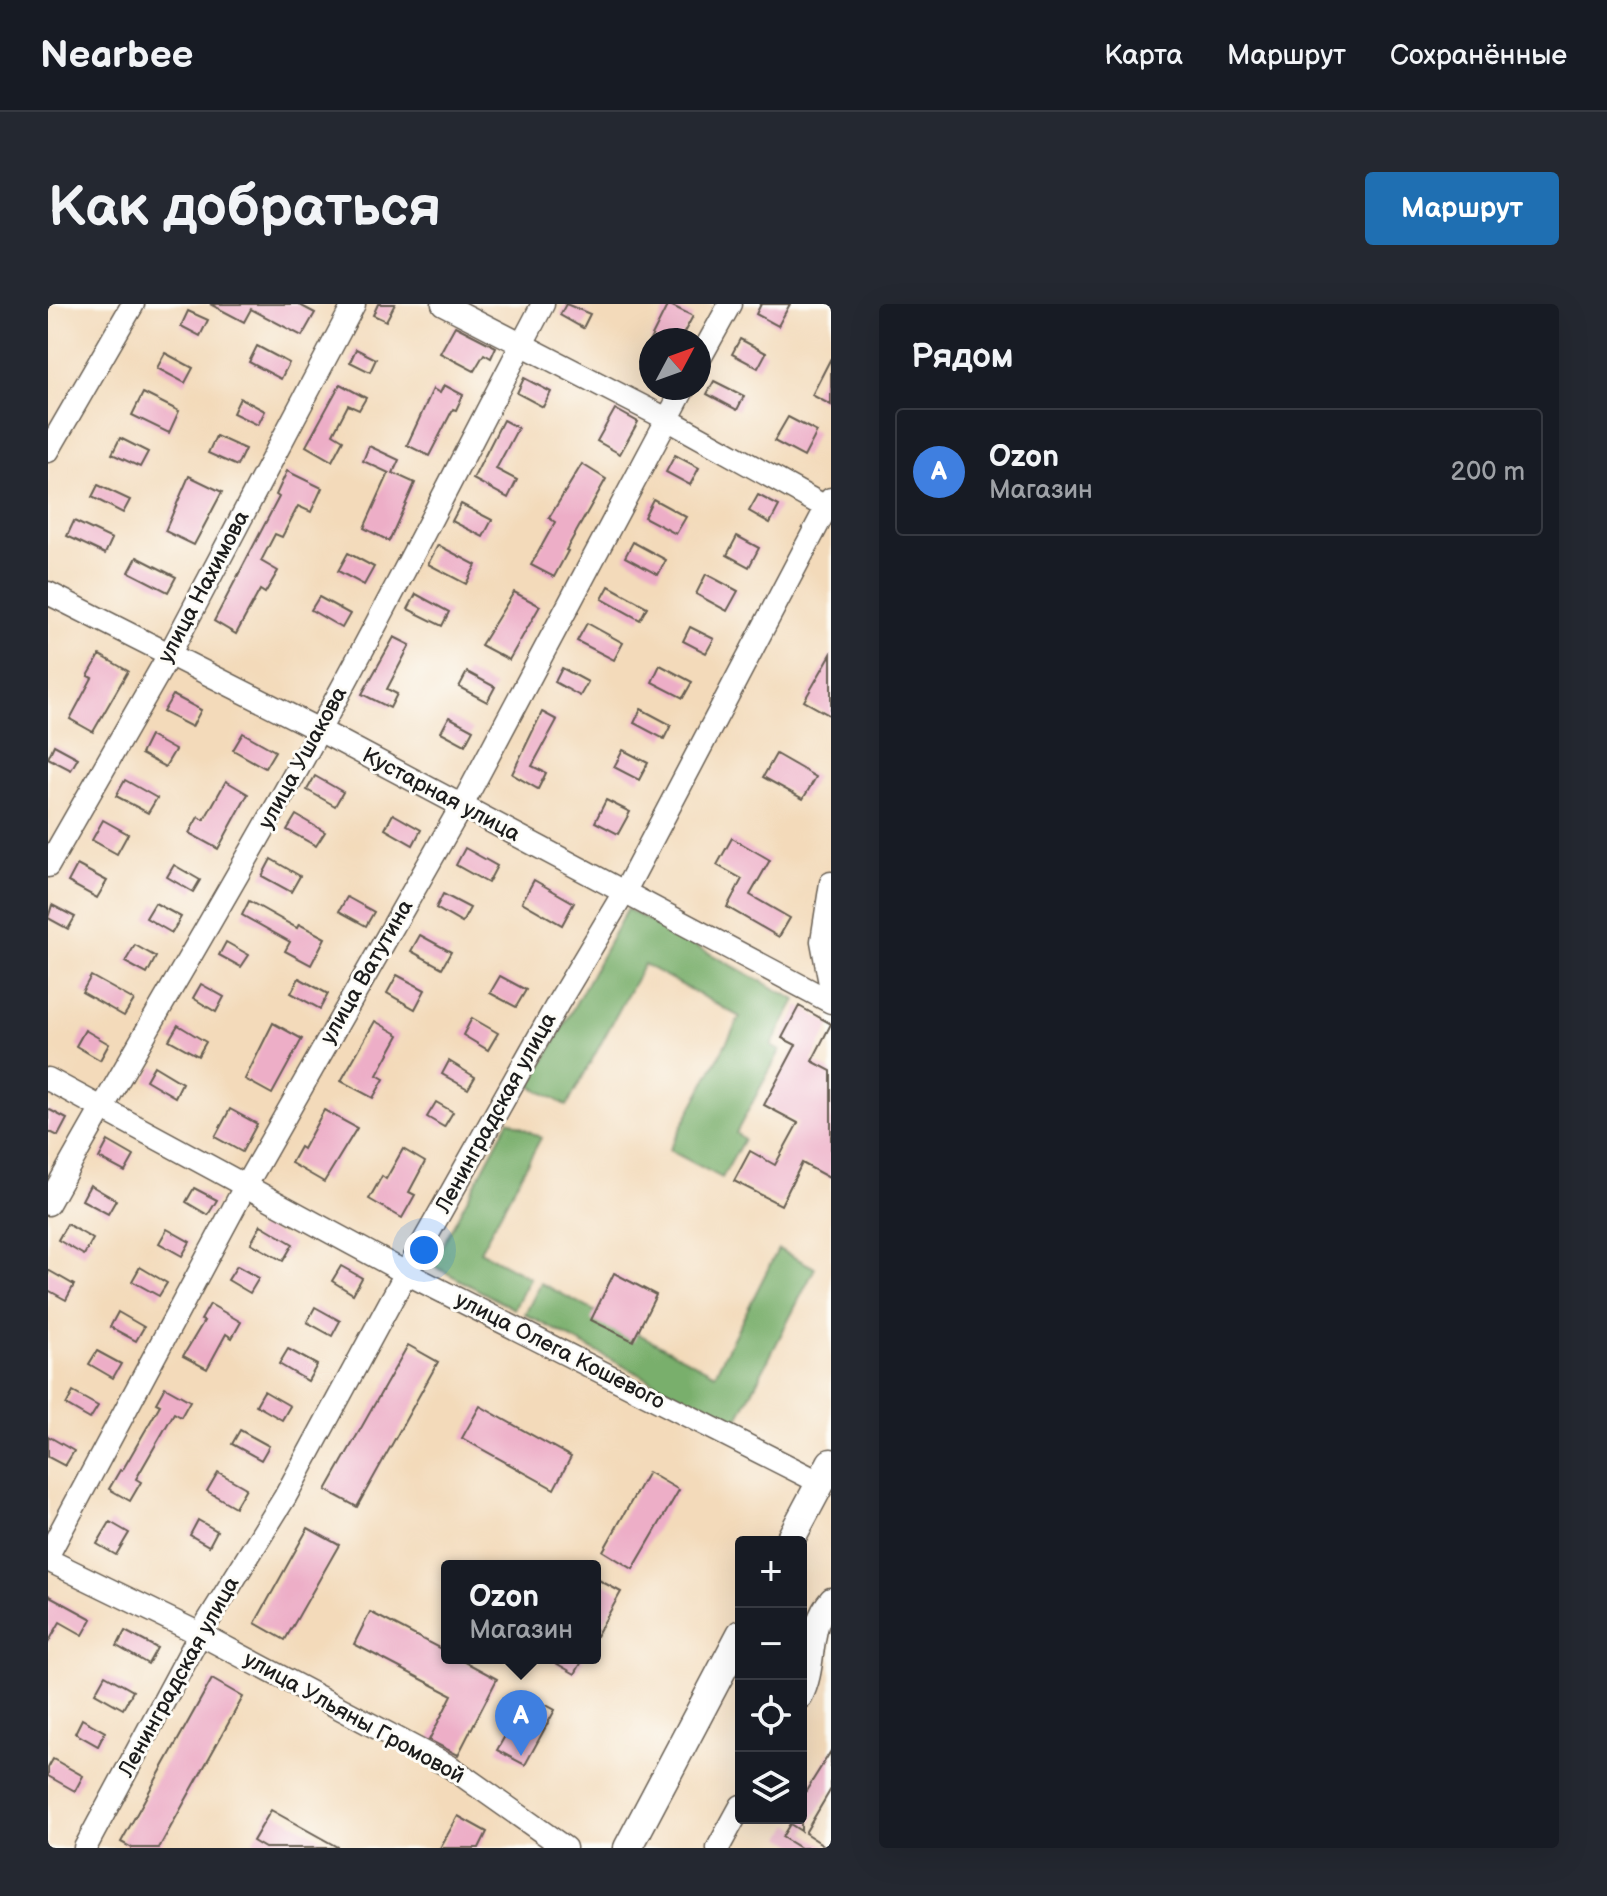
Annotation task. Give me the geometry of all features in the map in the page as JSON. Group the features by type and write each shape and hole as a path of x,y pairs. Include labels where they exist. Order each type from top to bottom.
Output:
{"main road":[{"path":"792,1536 826,1473"},
{"path":"628,1848 735,1645"}],"street":[{"path":"48,451 133,304"},
{"name":"улица Нахимова","path":"48,866 170,653 354,304"},
{"path":"443,304 829,506"},
{"name":"улица Ушакова","path":"48,1204 101,1108 196,950 319,730 543,304"},
{"path":"711,338 730,304"},
{"name":"улица Ватутина","path":"48,1558 246,1185 461,807 677,400"},
{"name":"Ленинградская улица","path":"85,1848 200,1634 285,1497 406,1273 558,1003 625,891 829,506"},
{"name":"Кустарная улица","path":"48,593 319,730 831,1002"},
{"path":"831,883 822,941 831,989"},
{"name":"улица Олега Кошевого","path":"48,1079 406,1273 826,1473"},
{"name":"улица Ульяны Громовой","path":"48,1558 200,1634 449,1766 565,1848"},
{"path":"807,1686 816,1627 831,1599"},
{"path":"718,1848 735,1817"}],"green space":[{"path":"627,909 796,1000 771,1046 780,1051 736,1133 744,1139 722,1178 669,1150 740,1017 644,964 567,1106 531,1086"},
{"path":"509,1120 541,1138 480,1251 530,1278 514,1309 432,1265"},
{"path":"778,1249 815,1268 735,1425 525,1314 541,1283 715,1374"}],"building":[{"path":"210,304 298,304 315,313 302,336 251,309 244,322"},
{"path":"378,304 395,304 386,321 373,315"},
{"path":"566,304 590,314 583,328 560,315"},
{"path":"668,304 693,316 686,328 656,328"},
{"path":"761,304 790,304 778,326 756,314"},
{"path":"188,311 208,320 200,336 181,326"},
{"path":"455,326 496,347 491,358 484,354 474,371 440,353"},
{"path":"740,339 766,353 758,368 732,354"},
{"path":"257,346 289,363 281,379 249,362"},
{"path":"356,349 376,359 370,372 350,362"},
{"path":"165,353 193,368 185,383 157,368"},
{"path":"831,358 831,405 812,395"},
{"path":"524,378 551,392 543,407 517,393"},
{"path":"714,381 744,396 737,410 711,396"},
{"path":"340,384 366,398 359,410 348,405 333,434 343,440 332,461 306,446"},
{"path":"444,385 463,395 429,456 407,445 433,389 440,393"},
{"path":"143,393 179,411 169,433 132,415"},
{"path":"240,398 265,411 258,425 233,413"},
{"path":"615,409 638,422 620,454 597,441"},
{"path":"788,417 817,432 804,457 774,441"},
{"path":"503,420 518,428 496,469 517,480 508,498 473,479"},
{"path":"216,436 245,449 237,466 208,453"},
{"path":"120,438 148,452 140,467 112,454"},
{"path":"369,446 399,460 393,473 415,483 389,541 364,528 389,473 363,461"},
{"path":"675,455 699,468 690,485 666,472"},
{"path":"582,464 606,479 554,577 531,565 555,522 549,518"},
{"path":"287,471 322,488 311,512 298,506 282,537 275,534 261,561 278,571 265,593 260,590 236,634 214,621 279,497 276,495"},
{"path":"189,476 222,492 194,545 165,531"},
{"path":"98,485 130,500 123,513 92,497"},
{"path":"758,495 779,506 770,523 749,511"},
{"path":"653,499 686,517 676,534 644,517"},
{"path":"461,504 492,520 483,537 452,521"},
{"path":"74,521 112,539 105,554 67,536"},
{"path":"737,536 759,548 749,567 727,555"},
{"path":"633,542 666,560 658,575 625,557"},
{"path":"438,545 476,565 466,584 428,564"},
{"path":"348,553 374,567 364,585 338,571"},
{"path":"137,557 176,577 168,592 129,572"},
{"path":"706,574 738,591 727,611 696,594"},
{"path":"609,586 647,607 640,620 602,599"},
{"path":"514,592 540,606 509,660 481,645"},
{"path":"416,594 449,612 442,626 408,609"},
{"path":"319,597 350,614 342,628 311,610"},
{"path":"587,623 623,643 614,660 577,641"},
{"path":"690,627 714,639 706,653 683,641"},
{"path":"394,637 410,645 387,689 397,694 390,708 362,694"},
{"path":"831,654 831,716 804,701"},
{"path":"100,655 128,671 93,732 70,719 92,678 88,676"},
{"path":"660,665 692,682 683,698 652,682"},
{"path":"562,668 588,682 580,696 555,682"},
{"path":"467,672 495,687 487,702 459,687"},
{"path":"173,695 201,710 192,727 163,712"},
{"path":"641,709 671,725 664,739 634,723"},
{"path":"542,712 557,720 532,766 546,773 538,789 512,774"},
{"path":"449,717 473,730 465,745 441,732"},
{"path":"243,733 275,751 265,768 233,750"},
{"path":"150,736 175,750 165,767 141,754"},
{"path":"54,745 78,758 71,770 48,758"},
{"path":"623,750 648,763 639,780 614,767"},
{"path":"776,754 816,777 803,799 763,777"},
{"path":"315,776 343,792 335,806 307,790"},
{"path":"125,780 157,798 148,813 116,796"},
{"path":"226,781 248,794 218,849 189,833 198,817 204,820"},
{"path":"606,800 630,812 618,834 595,822"},
{"path":"393,814 421,830 413,845 385,829"},
{"path":"296,815 325,832 316,846 287,830"},
{"path":"103,820 128,834 117,854 92,840"},
{"path":"732,838 770,860 750,895 790,918 779,937 727,907 742,879 717,865"},
{"path":"465,848 497,866 488,883 456,865"},
{"path":"271,859 300,876 291,892 262,876"},
{"path":"77,865 107,881 97,898 68,882"},
{"path":"174,865 200,880 193,892 167,877"},
{"path":"534,880 574,903 562,925 522,902"},
{"path":"443,894 470,908 462,923 436,908"},
{"path":"347,897 374,912 366,926 339,911"},
{"path":"249,901 297,928 299,924 325,938 311,965 285,951 290,942 242,915"},
{"path":"155,903 181,917 172,933 146,918"},
{"path":"52,905 75,917 68,929 48,918"},
{"path":"420,935 451,952 442,968 411,951"},
{"path":"226,942 249,955 241,967 219,955"},
{"path":"135,945 156,957 147,974 125,962"},
{"path":"397,975 425,990 415,1009 387,993"},
{"path":"91,976 134,1000 124,1016 82,992"},
{"path":"500,976 526,990 516,1007 490,993"},
{"path":"299,978 328,994 320,1009 291,993"},
{"path":"201,984 224,997 216,1012 193,998"},
{"path":"799,1006 831,1024 812,1061 831,1071 831,1179 802,1163 781,1205 734,1181 750,1151 775,1165 798,1123 764,1105 796,1045 782,1038"},
{"path":"472,1018 498,1033 488,1050 463,1035"},
{"path":"375,1021 399,1035 377,1075 384,1079 373,1098 341,1081"},
{"path":"273,1023 302,1039 272,1094 245,1079"},
{"path":"178,1025 206,1042 198,1056 169,1040"},
{"path":"85,1030 109,1044 100,1060 76,1046"},
{"path":"449,1061 475,1077 468,1089 442,1074"},
{"path":"154,1066 182,1083 175,1097 146,1080"},
{"path":"436,1102 453,1112 444,1127 427,1117"},
{"path":"48,1109 67,1119 58,1136 48,1131"},
{"path":"230,1109 257,1124 242,1152 215,1137"},
{"path":"324,1110 357,1128 324,1182 291,1163 300,1147 303,1149"},
{"path":"108,1141 134,1156 125,1172 99,1158"},
{"path":"403,1149 425,1162 409,1192 415,1195 402,1218 369,1199 382,1176 386,1179"},
{"path":"90,1185 116,1200 108,1214 82,1200"},
{"path":"194,1188 217,1200 208,1215 186,1202"},
{"path":"67,1224 93,1239 84,1255 58,1240"},
{"path":"261,1225 293,1244 283,1261 251,1243"},
{"path":"167,1229 190,1242 182,1256 159,1243"},
{"path":"237,1266 259,1278 250,1293 228,1280"},
{"path":"341,1266 362,1278 353,1294 332,1281"},
{"path":"140,1267 167,1283 159,1296 132,1281"},
{"path":"48,1270 74,1285 66,1300 48,1290"},
{"path":"614,1273 656,1295 633,1341 591,1320"},
{"path":"210,1304 241,1322 232,1338 226,1334 207,1369 183,1356 204,1321 201,1320"},
{"path":"315,1307 340,1321 332,1336 307,1322"},
{"path":"118,1312 144,1327 136,1341 110,1327"},
{"path":"408,1345 438,1362 357,1507 326,1490"},
{"path":"288,1349 317,1365 308,1381 279,1364"},
{"path":"97,1351 121,1364 113,1378 89,1364"},
{"path":"165,1387 190,1401 181,1417 174,1413 136,1479 141,1482 130,1501 109,1489 160,1405 156,1403"},
{"path":"264,1391 290,1406 282,1420 256,1405"},
{"path":"73,1392 98,1406 90,1419 66,1405"},
{"path":"480,1406 571,1457 554,1489 462,1438"},
{"path":"240,1430 269,1446 261,1460 232,1444"},
{"path":"48,1436 74,1451 65,1466 48,1457"},
{"path":"218,1472 246,1488 235,1507 207,1491"},
{"path":"648,1472 679,1490 633,1569 603,1551"},
{"path":"198,1520 217,1531 209,1546 190,1535"},
{"path":"110,1522 129,1533 116,1555 97,1544"},
{"path":"308,1528 339,1545 285,1640 255,1623"},
{"path":"601,1581 621,1592 601,1627"},
{"path":"48,1595 92,1619 83,1635 60,1622 48,1643"},
{"path":"370,1612 441,1649 441,1664 469,1664 497,1679 458,1755 429,1740 452,1695 354,1644"},
{"path":"125,1631 157,1648 148,1664 117,1646"},
{"path":"558,1664 581,1664 575,1674"},
{"path":"105,1675 133,1691 123,1709 95,1693"},
{"path":"212,1679 243,1697 159,1848 132,1848 121,1842"},
{"path":"528,1695 555,1710 525,1765 497,1750"},
{"path":"82,1719 105,1732 98,1746 75,1733"},
{"path":"831,1751 831,1789 805,1833 828,1848 800,1848 782,1837 790,1824 801,1831 801,1824 807,1824 807,1789"},
{"path":"53,1759 83,1776 75,1791 48,1776"},
{"path":"271,1810 339,1848 265,1848 253,1841"},
{"path":"458,1816 487,1832 479,1848 440,1848"}],"place":[{"name":"Ozon","path":"521,1756"}]}
